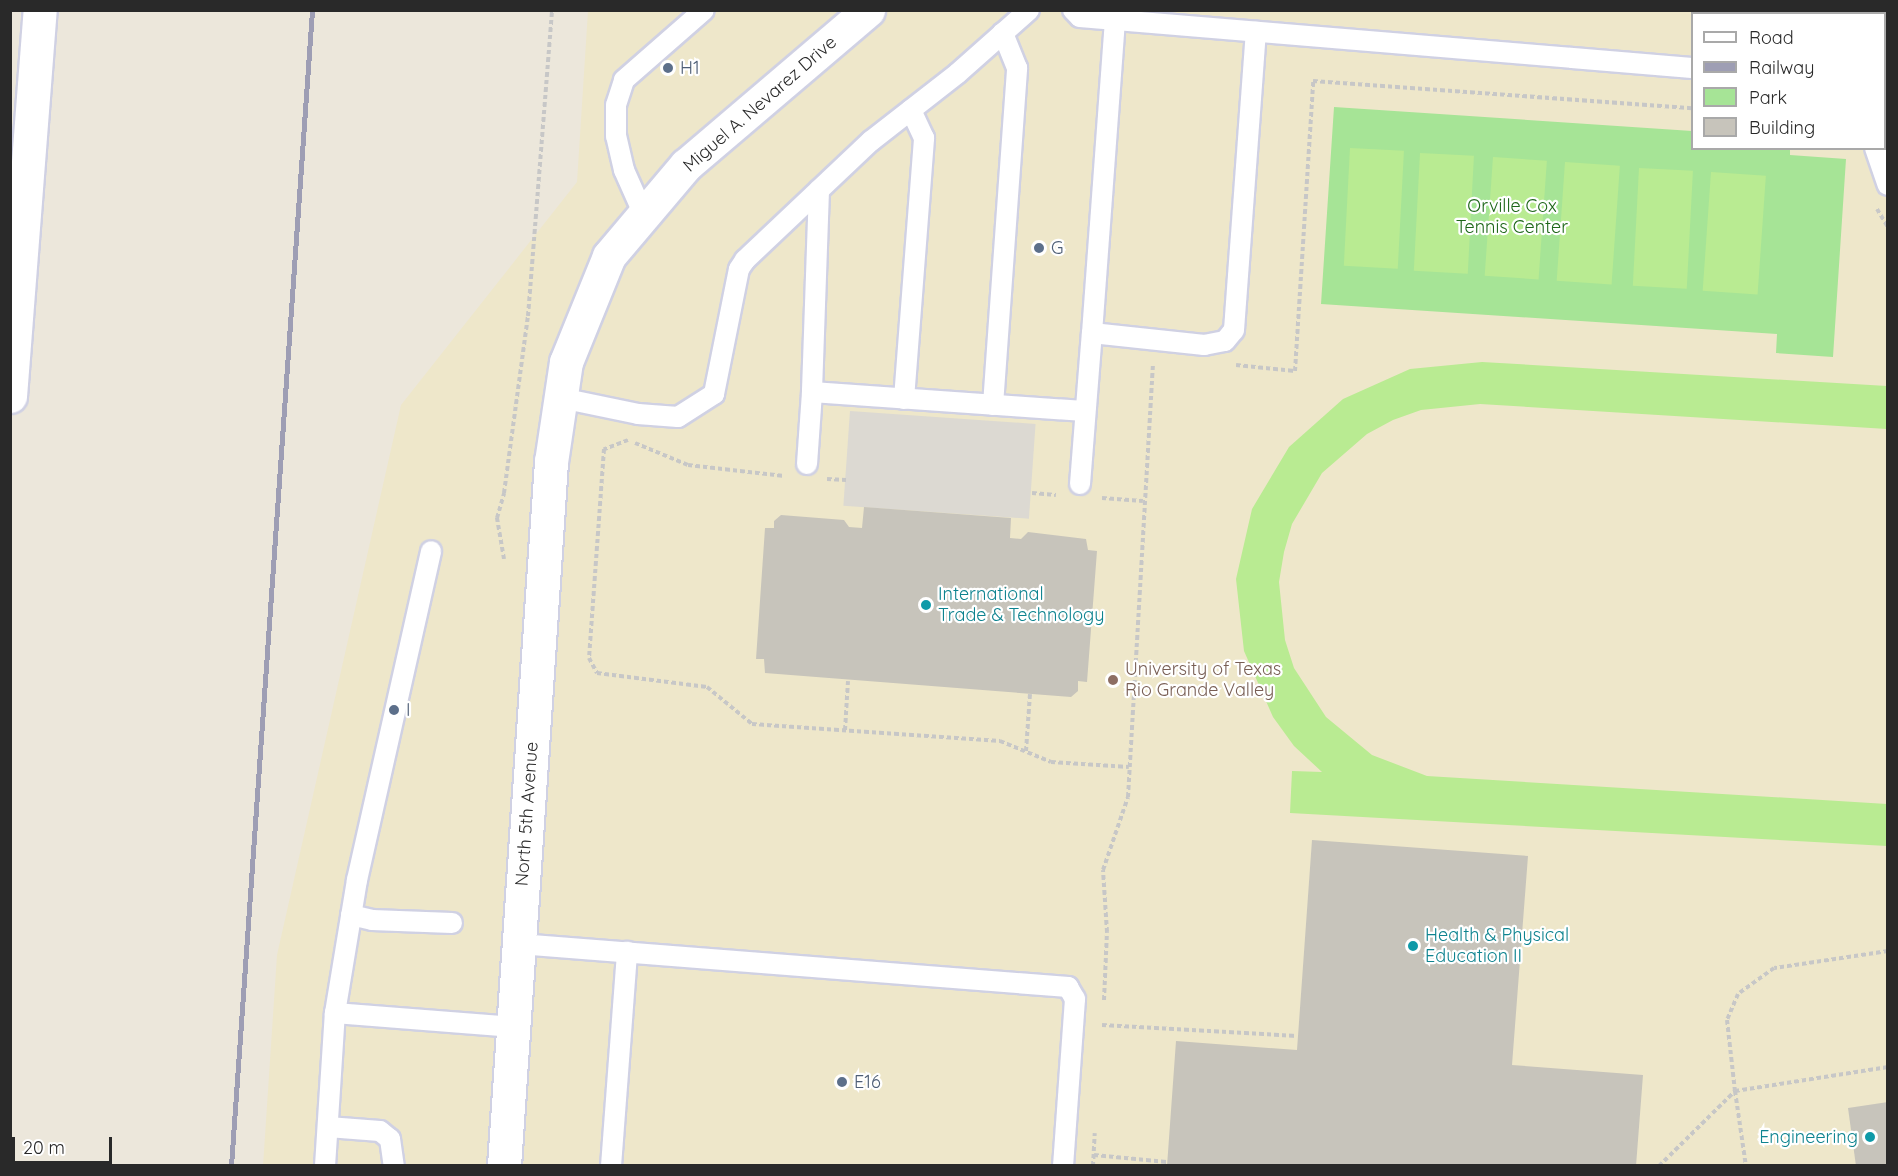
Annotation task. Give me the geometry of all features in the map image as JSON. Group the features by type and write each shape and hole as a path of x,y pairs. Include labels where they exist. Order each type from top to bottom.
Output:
{"street":[{"path":"10,396 40,10"},
{"name":"Miguel A. Nevarez Drive","path":"551,462 566,362 609,256 686,165 868,10"},
{"name":"North 5th Avenue","path":"504,1166 551,462"}],"lane":[{"path":"644,215 624,170 616,136 616,105 624,80 704,10"},
{"path":"561,398 638,414 678,417 714,394 740,269 819,190 1029,10"},
{"path":"1073,10 1080,17 1691,68"},
{"path":"1080,484 1115,20"},
{"path":"1092,333 1204,345 1225,341 1234,330 1256,32"},
{"path":"993,405 1017,68 1003,33"},
{"path":"904,399 924,138 911,110"},
{"path":"1876,150 1887,185"},
{"path":"807,464 812,392 819,190"},
{"path":"812,392 1084,411"},
{"path":"325,1166 335,1013 351,915 431,551"},
{"path":"351,915 372,920 452,923"},
{"path":"519,944 1068,987 1075,999 1063,1166"},
{"path":"611,1166 627,952"},
{"path":"335,1013 513,1027"},
{"path":"328,1126 380,1131 390,1139 394,1166"}],"path":[{"path":"504,559 497,518 504,493 528,316 552,10"},
{"path":"1225,364 1295,370 1313,81 1691,108"},
{"path":"1104,1003 1107,932 1103,870 1128,797 1154,358"},
{"path":"790,476 687,465 628,440 604,449 588,658 597,673 707,687 752,724 1000,741 1051,762 1130,767"},
{"path":"824,478 846,480"},
{"path":"844,730 848,681"},
{"path":"1026,751 1030,694"},
{"path":"1746,1166 1727,1020 1738,994 1774,968 1887,951"},
{"path":"1102,1037 1103,1014"},
{"path":"1102,1025 1297,1036"},
{"path":"1659,1166 1735,1091 1887,1067"},
{"path":"1093,1166 1095,1131"},
{"path":"1094,1155 1167,1162"}],"shaded area":[{"name":"University of Texas Rio Grande Valley","path":"588,11 1887,11 1887,1165 263,1166 277,955 401,405 577,182"},
{"path":"850,411 1036,424 1029,519 843,506"}],"green space":[{"name":"Orville Cox Tennis Center","path":"1334,107 1691,131 1691,150 1790,150 1790,155 1846,159 1833,357 1776,353 1777,334 1321,304"},
{"path":"1350,148 1404,151 1398,269 1344,266"},
{"path":"1420,153 1474,156 1468,274 1414,271"},
{"path":"1493,157 1547,161 1539,279 1485,276"},
{"path":"1565,162 1620,166 1612,285 1557,281"},
{"path":"1639,168 1693,171 1687,289 1633,286"},
{"path":"1711,172 1766,176 1758,295 1703,291"},
{"path":"1482,362 1887,386 1887,429 1480,404 1421,410 1393,420 1367,434 1322,473 1292,524 1284,552 1279,582 1285,640 1294,668 1326,717 1372,755 1427,776 1887,804 1887,846 1290,813 1292,771 1322,772 1294,746 1273,717 1244,651 1236,579 1252,509 1289,447 1343,399 1410,369"}],"building":[{"name":"International Trade & Technology","path":"864,507 1011,518 1010,538 1021,539 1028,532 1086,539 1088,550 1097,551 1087,682 1078,681 1078,691 1071,697 765,673 764,659 756,659 765,528 774,528 774,521 781,515 844,520 849,527 862,528"},
{"name":"Health & Physical Education II","path":"1312,840 1528,856 1512,1065 1643,1075 1636,1166 1167,1166 1176,1041 1297,1050"},
{"name":"Engineering","path":"1888,1102 1888,1166 1856,1166 1848,1108"}],"railway":[{"path":"231,1166 312,10"}],"place":[{"name":"H1","path":"668,68"},
{"name":"G","path":"1039,248"},
{"name":"International Trade & Technology","path":"926,605"},
{"name":"University of Texas Rio Grande Valley","path":"1113,680"},
{"name":"I","path":"394,710"},
{"name":"Health & Physical Education II","path":"1413,946"},
{"name":"E16","path":"842,1082"},
{"name":"Engineering","path":"1870,1137"}]}
